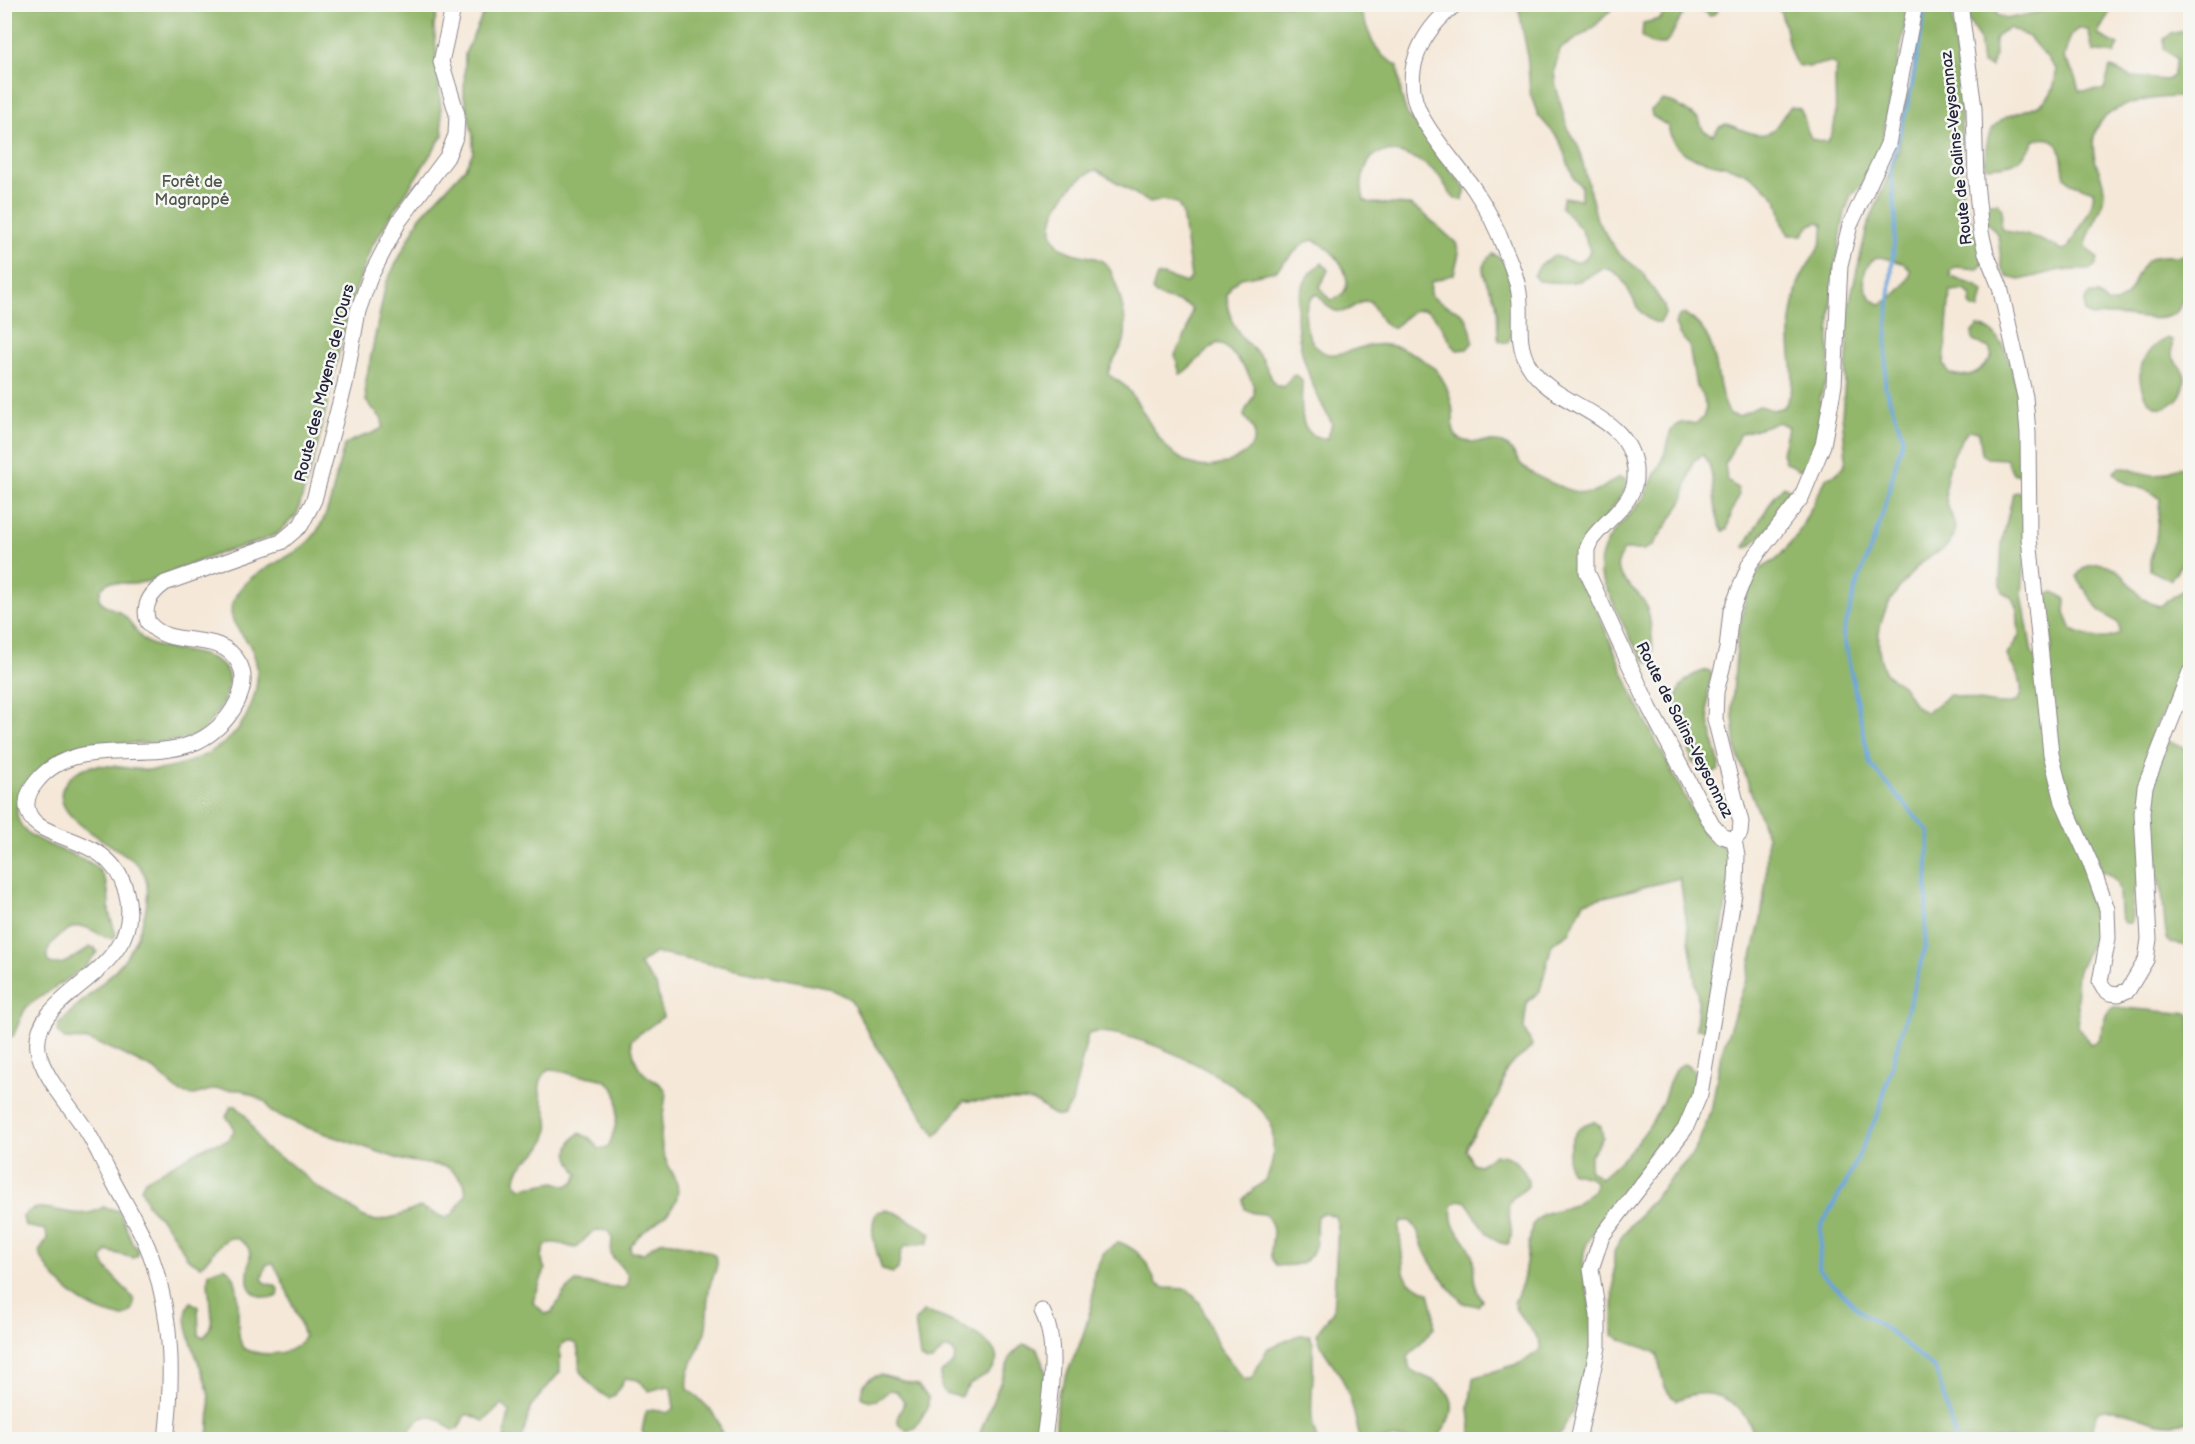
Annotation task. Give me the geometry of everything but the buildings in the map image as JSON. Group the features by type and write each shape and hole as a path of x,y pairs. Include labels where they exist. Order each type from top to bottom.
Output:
{"street":[{"name":"Route des Mayens de l'Ours","path":"166,1440 171,1384 170,1340 164,1299 153,1261 90,1137 42,1063 37,1046 41,1028 47,1017 96,973 117,949 128,920 127,896 119,873 102,854 86,844 47,832 36,825 27,809 28,795 44,773 70,759 94,753 171,749 196,742 216,729 237,702 243,687 243,674 229,651 210,642 161,633 148,622 146,605 152,593 165,583 281,542 296,531 310,510 345,384 364,289 399,221 447,157 456,135 457,114 441,62 454,4"},
{"name":"Route de Salins-Veysonnaz","path":"1456,4 1430,28 1418,50 1413,74 1418,109 1435,138 1475,190 1498,232 1519,294 1520,339 1528,365 1555,390 1615,429 1631,451 1635,475 1633,490 1592,540 1587,554 1587,572 1650,709 1704,812 1719,834 1734,840 1740,833 1741,822 1719,740 1715,711 1731,611 1750,563 1801,498 1823,445 1834,385 1839,265 1850,225 1888,144 1915,4"},
{"name":"Route de Salins-Veysonnaz","path":"1960,4 1974,108 1976,193 1981,232 1986,253 2000,286 2025,397 2028,433 2029,538 2051,754 2063,802 2090,862 2107,909 2108,938 2100,982 2110,993 2119,994 2128,990 2146,960 2149,939 2142,804 2151,766 2190,672"},
{"path":"1578,1440 1598,1347 1598,1315 1591,1269 1594,1255 1602,1236 1686,1129 1700,1095 1734,894 1737,856 1734,840"},
{"path":"1042,1311 1049,1335 1052,1372 1044,1440"}],"green space":[{"path":"2076,4 2104,5 2109,11 2098,35 2119,45 2114,54 2093,51 2088,30 2082,28 2074,32 2064,57 2075,76 2079,91 2104,90 2110,67 2131,77 2167,80 2173,75 2177,59 2164,49 2164,39 2171,34 2190,29 2190,97 2140,101 2123,106 2109,114 2099,125 2094,140 2095,159 2104,194 2086,246 2098,259 2096,265 2089,270 2060,270 2020,280 2007,277 2002,268 1998,235 1985,219 1990,203 1998,203 2002,208 2001,228 2034,237 2063,250 2068,248 2089,212 2093,191 2071,183 2065,177 2060,149 2052,140 2035,140 2021,159 2011,164 1988,167 1984,162 1987,141 1992,129 2000,121 2041,104 2049,97 2054,85 2056,69 2029,37 2009,28 2001,32 1995,41 1995,55 1991,67 1982,64 1979,38 1969,21 1967,5 1996,5 1997,15 2006,19"},
{"name":"Forêt de Magrappé","path":"5,5 439,5 434,25 443,135 371,247 348,312 317,448 297,514 277,534 260,541 220,553 149,581 134,584 109,582 101,588 99,599 106,606 121,613 148,643 204,655 221,665 227,673 229,682 227,692 211,721 204,729 192,736 157,743 95,744 77,747 55,756 26,786 17,806 20,823 37,839 87,861 100,871 107,886 110,915 116,935 113,938 106,937 89,928 76,927 68,929 56,939 48,953 47,961 52,964 63,963 90,947 95,948 97,952 85,967 26,1007 13,1036 5,1038"},
{"path":"487,5 1358,5 1373,43 1383,56 1398,66 1401,94 1407,114 1466,190 1462,200 1455,199 1433,170 1405,154 1385,152 1377,154 1365,169 1362,185 1364,200 1371,203 1410,205 1422,212 1456,243 1459,253 1454,274 1431,282 1430,294 1438,301 1457,310 1467,319 1473,342 1467,349 1457,350 1429,312 1422,310 1411,312 1392,328 1383,323 1370,301 1341,312 1328,306 1317,294 1311,299 1305,316 1309,335 1320,350 1328,354 1340,354 1380,344 1390,345 1417,356 1434,368 1445,383 1452,408 1453,430 1458,437 1469,442 1504,444 1511,449 1525,468 1548,481 1577,492 1592,493 1620,477 1625,479 1627,485 1623,493 1581,551 1579,562 1583,578 1637,704 1704,834 1729,851 1730,875 1707,1029 1696,1029 1698,1000 1680,878 1584,902 1569,933 1552,944 1540,991 1527,1002 1524,1028 1532,1045 1507,1069 1498,1097 1469,1141 1466,1150 1472,1163 1479,1165 1494,1156 1508,1157 1518,1164 1526,1175 1528,1186 1513,1198 1508,1208 1511,1232 1509,1244 1494,1240 1488,1235 1465,1201 1458,1201 1452,1206 1454,1226 1467,1243 1472,1255 1475,1285 1482,1300 1478,1306 1463,1303 1443,1280 1430,1261 1418,1232 1410,1221 1402,1221 1399,1227 1404,1273 1409,1282 1429,1293 1434,1312 1434,1328 1408,1357 1409,1368 1443,1388 1449,1394 1452,1402 1451,1416 1436,1439 1360,1439 1347,1390 1323,1350 1317,1333 1333,1311 1338,1227 1335,1216 1324,1213 1317,1216 1316,1242 1313,1252 1305,1261 1288,1266 1276,1265 1271,1258 1272,1225 1265,1214 1253,1213 1245,1209 1243,1200 1263,1182 1270,1170 1273,1149 1272,1129 1264,1113 1246,1095 1220,1078 1161,1048 1131,1038 1106,1033 1088,1034 1072,1102 1064,1116 1054,1115 1040,1104 1031,1101 964,1101 936,1136 872,1039 850,999 827,987 655,953 639,965 656,985 663,1017 631,1040 637,1064 647,1076 666,1091 661,1130 662,1145 665,1158 676,1181 678,1193 667,1214 640,1235 630,1247 631,1252 644,1253 658,1243 666,1241 708,1251 717,1259 708,1294 705,1332 690,1367 688,1389 706,1405 715,1417 719,1423 722,1439 647,1439 642,1431 646,1411 653,1409 667,1413 674,1408 671,1388 667,1386 649,1391 638,1380 625,1378 615,1395 609,1398 596,1389 581,1372 578,1349 574,1343 569,1342 563,1343 560,1349 560,1372 531,1406 522,1439 504,1439 509,1412 502,1404 484,1421 465,1415 458,1429 454,1430 438,1419 421,1418 414,1424 406,1439 208,1439 209,1393 186,1319 187,1309 191,1302 198,1307 199,1335 204,1337 209,1330 212,1314 208,1290 209,1273 224,1267 235,1281 238,1327 243,1348 267,1354 285,1352 299,1344 304,1337 285,1286 272,1263 266,1265 262,1279 267,1284 275,1285 279,1291 278,1296 269,1298 260,1296 248,1285 250,1253 247,1246 238,1239 231,1238 224,1241 201,1266 189,1260 168,1227 147,1204 141,1188 145,1180 209,1145 226,1141 233,1134 234,1127 226,1117 231,1106 236,1106 246,1116 264,1148 289,1163 320,1189 347,1204 362,1216 376,1221 398,1216 420,1207 445,1218 453,1214 466,1194 464,1182 448,1167 402,1160 303,1126 271,1112 266,1102 242,1090 214,1089 194,1095 181,1093 155,1070 114,1050 88,1040 65,1039 58,1033 59,1024 113,973 126,957 137,937 147,900 145,877 140,867 75,820 65,808 61,796 65,784 83,768 105,765 153,770 173,767 194,760 231,737 246,717 255,694 257,669 250,646 231,615 233,602 239,590 248,581 295,552 315,534 330,502 345,445 383,427 382,419 366,401 365,385 386,283 420,217 465,168 473,152 473,136 464,96 465,54","holes":["1097,170 1150,203 1163,200 1177,203 1182,212 1191,278 1186,283 1163,275 1157,276 1152,290 1161,297 1183,303 1192,309 1187,332 1175,355 1180,374 1218,343 1236,357 1251,380 1254,394 1244,416 1254,431 1254,440 1250,448 1235,459 1207,467 1185,461 1174,454 1156,434 1126,387 1108,374 1124,341 1125,333 1118,289 1109,267 1100,260 1076,254 1061,247 1052,232 1054,215 1063,199 1077,181","1312,240 1330,251 1338,260 1347,279 1346,288 1341,295 1330,300 1320,287 1328,270 1322,263 1307,278 1299,297 1297,318 1300,341 1314,386 1332,423 1328,438 1317,437 1305,426 1302,409 1302,381 1297,375 1292,376 1284,387 1275,385 1262,358 1242,338 1233,323 1228,308 1227,295 1231,286 1241,278 1275,271 1304,243","548,1069 552,1069 599,1078 607,1082 615,1091 617,1116 608,1147 599,1149 590,1138 579,1133 574,1138 568,1153 578,1174 575,1181 567,1186 555,1182 521,1188 516,1183 517,1174 541,1147 548,1130 547,1113 540,1092 542,1077","600,1230 608,1231 612,1238 611,1255 628,1275 628,1284 623,1288 576,1282 564,1292 552,1312 545,1314 533,1302 545,1269 542,1261 545,1248 551,1243 576,1248 591,1233"]},
{"path":"1518,5 1616,5 1593,28 1560,49 1554,71 1556,86 1567,128 1579,148 1597,220 1617,252 1643,273 1664,306 1665,314 1660,323 1650,320 1643,314 1623,280 1608,269 1598,270 1584,279 1573,282 1538,281 1534,276 1540,265 1554,256 1579,262 1587,257 1590,250 1581,229 1561,207 1564,197 1581,200 1581,186 1574,179 1559,139 1538,115 1530,93 1527,52"},
{"path":"1668,5 1720,5 1717,12 1710,16 1697,7 1690,9 1682,16 1665,44 1652,44 1642,37 1643,23 1660,19"},
{"path":"1777,5 1909,5 1879,157 1862,185 1851,195 1845,212 1834,273 1829,333 1829,375 1819,399 1827,411 1808,465 1800,470 1785,462 1782,453 1788,427 1779,422 1740,434 1725,464 1727,480 1738,489 1739,496 1732,510 1727,530 1723,531 1716,514 1708,461 1703,455 1693,461 1682,503 1653,545 1644,550 1623,550 1617,566 1623,578 1642,598 1647,608 1652,642 1650,663 1637,649 1623,624 1600,575 1600,563 1602,553 1612,534 1646,493 1663,461 1671,431 1679,424 1687,422 1695,424 1703,418 1706,408 1703,395 1696,387 1689,345 1679,334 1675,324 1679,316 1685,314 1698,324 1707,336 1712,348 1720,388 1730,414 1739,416 1759,406 1773,410 1784,407 1792,389 1793,380 1790,328 1797,288 1818,249 1823,233 1823,224 1818,222 1810,225 1803,235 1789,235 1783,224 1779,205 1768,190 1741,171 1702,161 1680,150 1668,126 1652,116 1651,110 1663,100 1674,103 1699,119 1703,130 1713,135 1719,127 1726,124 1762,135 1773,130 1791,107 1800,109 1812,139 1827,142 1834,125 1836,66 1830,62 1809,67 1797,65 1790,51 1783,19"},
{"path":"1921,5 1951,5 1961,96 1962,194 1985,262 1978,269 1955,267 1950,271 1951,277 1977,286 1983,292 1979,309 1974,309 1970,305 1971,296 1965,290 1950,291 1944,364 1949,373 1962,376 1979,371 1988,362 1992,356 1989,348 1973,341 1972,332 1978,326 1993,333 2004,347 2012,367 2017,391 2023,476 2013,473 2006,459 1987,458 1982,454 1979,432 1969,430 1958,445 1950,464 1946,484 1947,503 1954,522 1954,534 1946,547 1916,567 1890,602 1879,636 1881,661 1886,674 1902,685 1915,705 1926,713 1949,695 2004,704 2014,702 2020,696 2020,681 2007,655 2019,636 2017,607 2013,599 2003,592 2000,581 2002,543 2013,493 2019,492 2024,495 2026,543 2022,595 2032,653 2037,657 2048,655 2052,649 2047,595 2054,592 2066,599 2065,613 2072,630 2090,637 2102,638 2120,633 2119,624 2099,610 2079,581 2077,576 2085,567 2101,564 2113,567 2146,601 2160,606 2190,585 2188,632 2180,679 2154,729 2157,737 2190,750 2190,946 2170,943 2159,880 2153,877 2140,879 2134,891 2131,923 2124,923 2121,917 2118,887 2110,875 2101,871 2091,878 2087,885 2097,923 2094,938 2077,975 2076,988 2078,1026 2090,1044 2098,1041 2107,1014 2114,1007 2190,1014 2190,1421 2164,1424 2121,1411 2099,1411 2093,1425 2095,1439 1759,1439 1755,1437 1743,1414 1725,1399 1703,1394 1677,1400 1672,1397 1665,1387 1657,1354 1613,1335 1614,1252 1623,1234 1694,1152 1712,1106 1721,1054 1747,977 1761,919 1766,879 1767,836 1736,750 1732,704 1738,634 1747,592 1753,577 1762,568 1776,560 1796,537 1827,477 1836,474 1844,466 1846,458 1842,415 1848,347 1845,321 1867,228 1899,149 1903,108 1911,84","holes":["1880,257 1903,263 1911,271 1910,276 1895,295 1880,304 1869,294 1866,287 1864,280 1868,265"]},
{"path":"2190,253 2190,284 2176,313 2154,319 2112,315 2093,317 2085,312 2085,300 2090,294 2098,294 2107,303 2122,300 2142,267 2151,258"},
{"path":"1493,254 1504,260 1514,302 1514,324 1507,343 1499,341 1496,303 1483,272 1487,260"},
{"path":"2168,338 2172,340 2172,354 2183,371 2185,381 2179,397 2163,407 2154,405 2146,398 2141,387 2140,374 2144,360 2153,348"},
{"path":"2120,467 2154,475 2176,468 2185,468 2190,471 2190,552 2170,580 2150,570 2160,499 2119,478 2114,472"},
{"path":"1784,486 1796,494 1770,527 1748,548 1744,547 1775,495"},
{"path":"1707,670 1711,672 1708,695 1709,722 1720,766 1718,771 1710,774 1692,762 1677,707 1682,685 1691,676"},
{"path":"1684,1064 1695,1071 1694,1088 1679,1125 1653,1164 1595,1231 1586,1246 1583,1263 1592,1319 1591,1350 1579,1397 1565,1426 1556,1439 1472,1439 1469,1408 1473,1378 1523,1362 1541,1349 1539,1340 1516,1310 1514,1303 1523,1281 1532,1225 1543,1214 1574,1205 1594,1190 1595,1182 1590,1177 1570,1172 1569,1149 1576,1133 1587,1123 1595,1122 1601,1127 1603,1137 1590,1156 1590,1170 1601,1178 1619,1162 1643,1134 1662,1103 1672,1075 1679,1066"},
{"path":"103,1207 119,1211 132,1242 138,1249 138,1255 133,1258 107,1251 102,1260 134,1300 133,1310 124,1317 111,1315 85,1304 62,1286 39,1252 47,1239 46,1230 25,1226 23,1217 39,1208 81,1214"},
{"path":"885,1210 897,1213 931,1233 928,1243 905,1246 901,1252 898,1269 893,1273 882,1270 873,1233 877,1212"},
{"path":"1119,1242 1133,1249 1143,1258 1156,1284 1165,1288 1187,1289 1200,1303 1219,1347 1244,1379 1251,1379 1268,1348 1300,1335 1309,1335 1313,1348 1312,1421 1317,1439 1055,1439 1058,1395 1083,1336 1092,1304 1094,1273 1104,1252"},
{"path":"923,1312 969,1330 980,1337 996,1354 996,1362 991,1371 967,1387 960,1397 945,1393 940,1386 941,1373 954,1362 955,1354 951,1349 944,1349 932,1361 926,1361 920,1357 915,1321"},
{"path":"1023,1344 1037,1348 1047,1376 1040,1439 977,1440 1011,1356"},
{"path":"881,1375 917,1385 928,1397 928,1407 915,1428 907,1431 898,1423 898,1416 905,1402 896,1391 890,1390 873,1401 861,1397 862,1388 866,1382 872,1377"}],"waterway":[{"path":"1926,4 1909,100 1890,168 1896,217 1887,326 1885,387 1903,437 1880,523 1856,587 1843,634 1870,764 1929,832 1925,948 1879,1111 1846,1183 1821,1226 1819,1270 1861,1312 1892,1333 1936,1370 1956,1440"}]}
